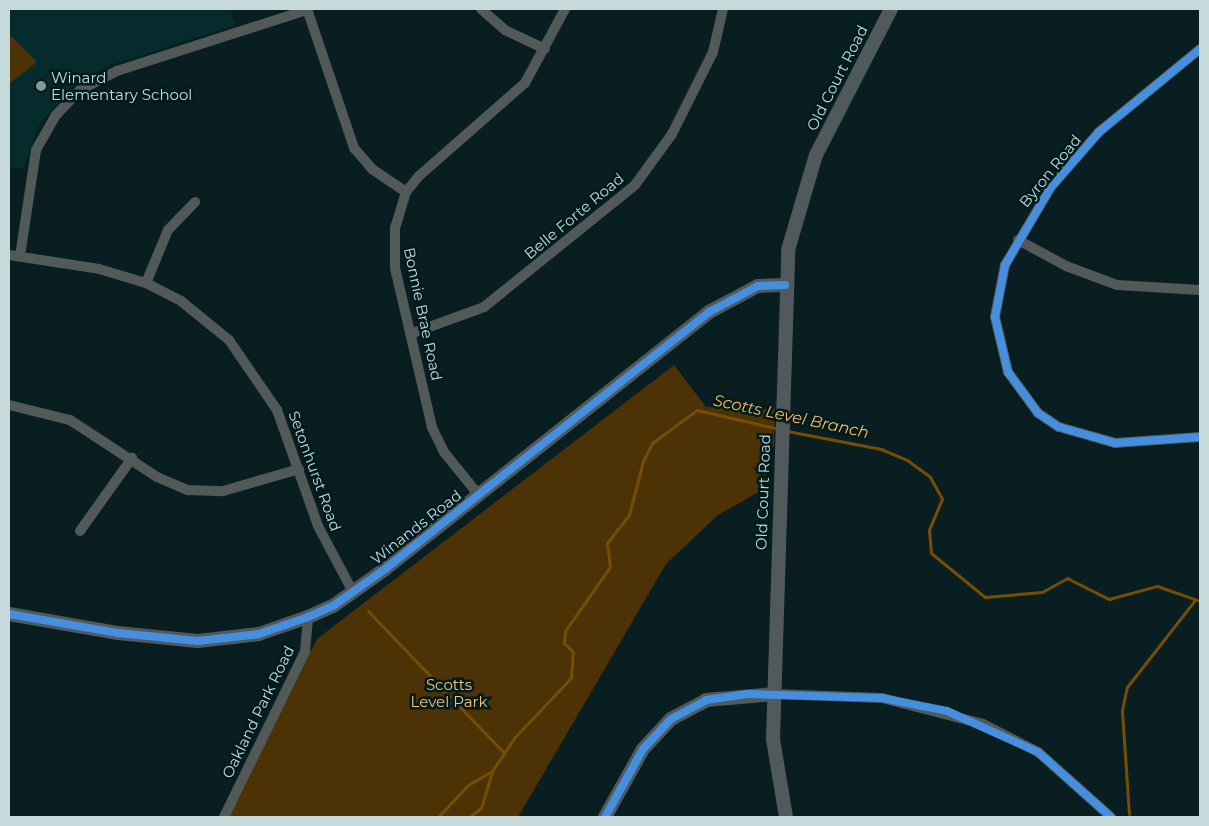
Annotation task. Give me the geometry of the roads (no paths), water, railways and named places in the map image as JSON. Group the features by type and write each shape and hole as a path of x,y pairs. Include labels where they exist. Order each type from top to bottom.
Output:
{"street":[{"path":"20,256 36,150 56,115 80,90 117,71 307,9 354,148 372,169 406,192"},
{"path":"480,9 505,30 545,49"},
{"name":"Bonnie Brae Road","path":"478,494 437,440 410,334 392,247 406,192 436,160 512,98 545,49 565,9"},
{"name":"Belle Forte Road","path":"410,334 484,307 635,185 672,134 713,52 723,9"},
{"name":"Old Court Road","path":"786,817 774,761 774,694 785,285 791,232 808,173 891,9"},
{"name":"Byron Road","path":"1200,49 1099,132 1051,187 1018,240 997,292 994,317 1008,372 1038,412 1085,438 1115,443 1200,438"},
{"path":"146,283 168,230 195,202"},
{"path":"1018,240 1073,269 1117,284 1200,290"},
{"name":"Setonhurst Road","path":"9,255 99,269 146,283 199,314 242,355 277,410 318,526 353,592"},
{"name":"Winands Road","path":"9,614 118,633 198,641 259,634 308,617 353,592 709,312 758,286 785,285"},
{"path":"9,404 70,420 172,485 206,492 242,487 299,469"},
{"path":"80,531 132,458"},
{"name":"Oakland Park Road","path":"224,817 303,658 308,617"},
{"path":"605,817 643,749 671,719 706,700 774,694 882,698 983,724 1038,752 1111,817"}],"waterway":[{"name":"Scotts Level Branch","path":"469,817 481,808 492,771 514,738 571,678 573,652 564,643 565,631 610,567 607,543 629,515 643,461 652,443 697,410 779,429"},
{"name":"Scotts Level Branch","path":"787,431 881,449 907,460 930,477 942,499 929,530 931,553 985,597 1042,592 1067,578 1109,599 1157,586 1200,601"},
{"path":"1129,814 1122,710 1127,687 1195,600"},
{"path":"368,611 504,753"},
{"path":"438,817 468,785 492,771"}],"place":[{"name":"Winard Elementary School","path":"41,86"}],"park label":[{"name":"Scotts Level Park","path":"449,692"}]}
